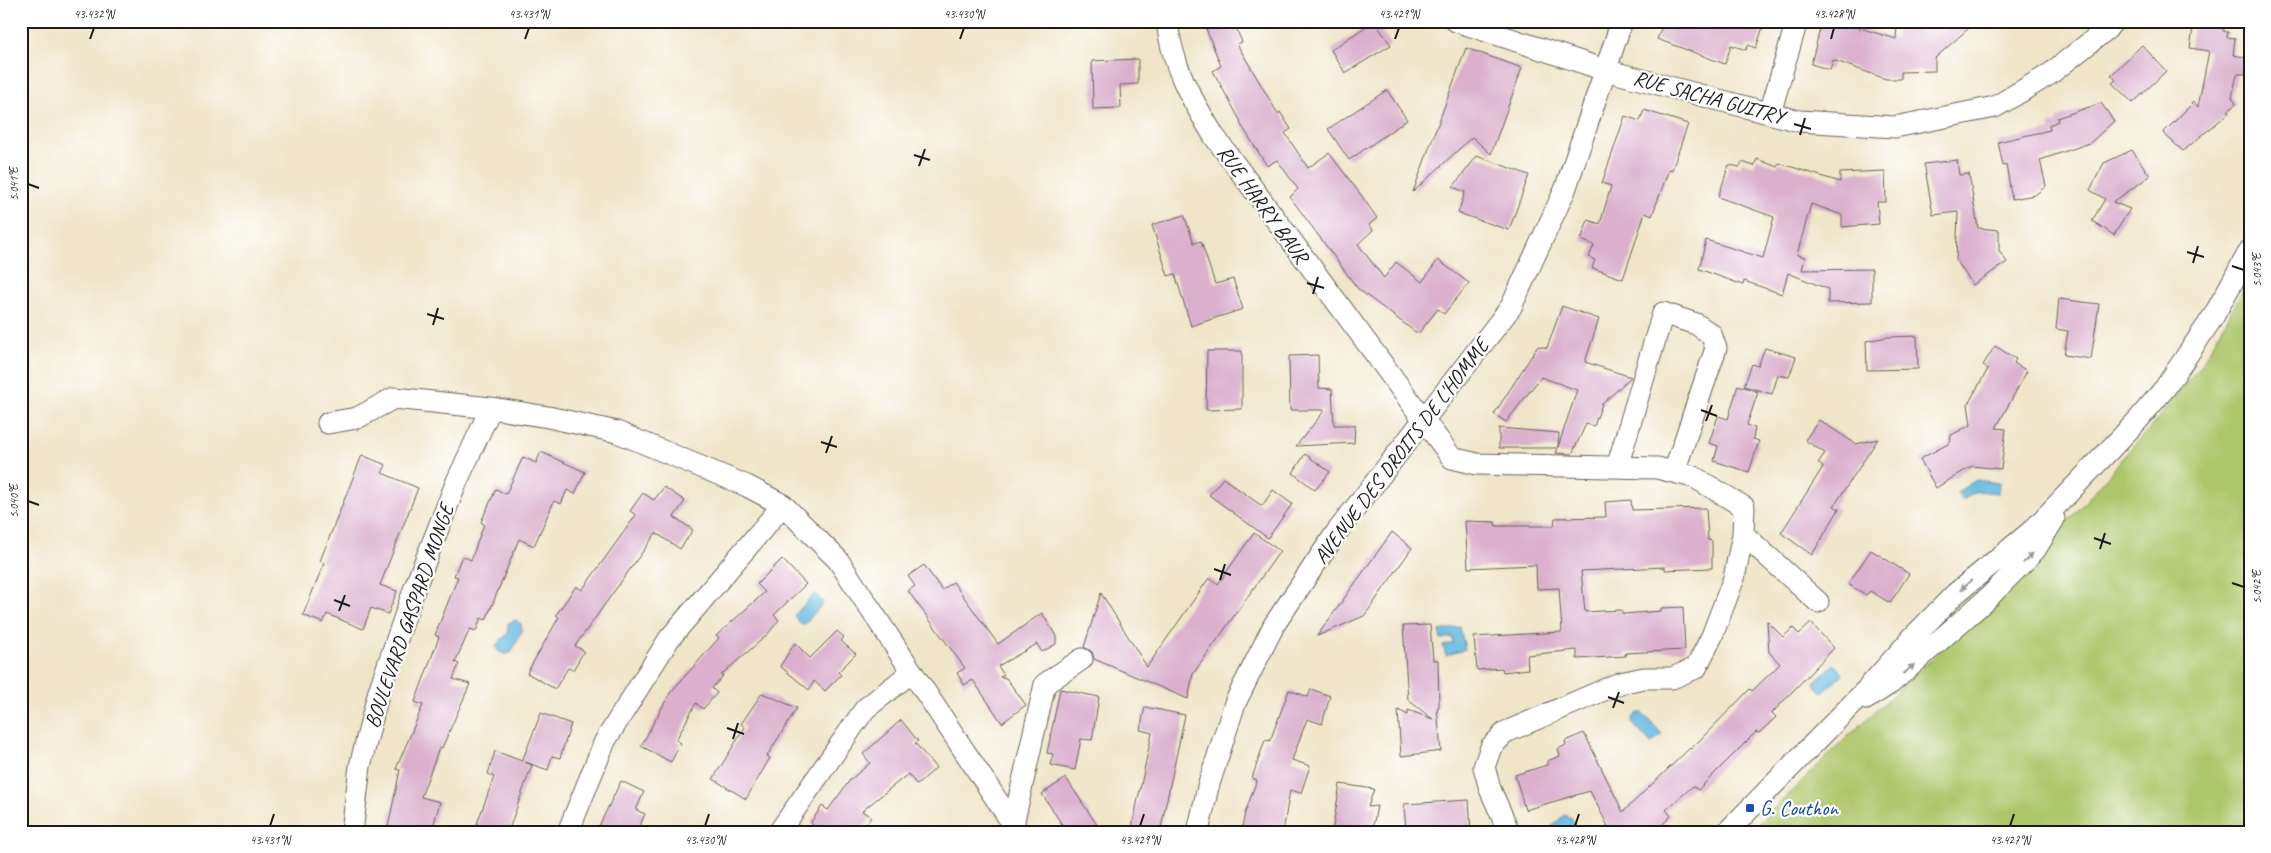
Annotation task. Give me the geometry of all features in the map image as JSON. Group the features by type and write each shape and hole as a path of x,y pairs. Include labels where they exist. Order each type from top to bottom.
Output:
{"street":[{"name":"RUE HARRY BAUR","path":"1167,21 1169,42 1185,89 1214,136 1452,458 1477,464 1657,468 1694,477 1744,507 1743,534"},
{"path":"1456,21 1605,70"},
{"name":"AVENUE DES DROITS DE L'HOMME","path":"1198,832 1208,787 1235,703 1274,625 1336,532 1511,307 1565,190 1622,21"},
{"path":"1770,113 1797,21"},
{"name":"RUE SACHA GUITRY","path":"1605,70 1799,121 1895,127 1995,107 2050,74 2107,29 2113,21"},
{"path":"1727,832 1955,594 1974,577 1989,568 2034,529 2138,420 2165,388 2213,317 2250,250"},
{"path":"1617,468 1663,313 1696,324 1704,329 1711,334 1716,348 1674,472"},
{"path":"328,423 357,418 394,398 491,408 548,417 617,432 747,486 783,505 838,560 1015,828"},
{"name":"BOULEVARD GASPARD MONGE","path":"352,832 360,766 379,691 429,552 457,481 491,408"},
{"path":"1840,716 1892,683 1996,590 2035,550 2068,495"},
{"path":"568,832 606,741 669,639 783,505"},
{"path":"1743,534 1818,602"},
{"path":"1509,832 1490,789 1484,767 1491,747 1506,732 1620,683 1644,678 1672,678 1696,668 1712,636 1734,578 1743,534"},
{"path":"1989,568 1998,571 2002,579 1996,590"},
{"path":"1015,828 1045,684 1082,659"},
{"path":"779,832 865,709 912,672"}],"green space":[{"path":"2250,278 2250,832 1750,832 1839,745 2015,582 2156,421 2203,362"}],"water":[{"path":"1976,480 1999,483 1998,493 1977,491 1963,500 1957,492"},
{"path":"815,593 823,603 803,626 794,616"},
{"path":"516,620 521,624 522,631 511,653 504,654 498,651 496,645 508,633 508,623"},
{"path":"1460,627 1465,649 1446,656 1443,646 1453,643 1452,637 1441,639 1439,631"},
{"path":"1834,664 1843,674 1823,693 1814,683"},
{"path":"1638,713 1643,713 1662,734 1651,744 1632,723 1633,718"},
{"path":"1564,815 1572,818 1574,826 1568,832 1546,832"}],"building":[{"path":"1203,21 1233,21 1242,42 1237,44 1278,114 1280,112 1291,129 1285,133 1308,168 1329,153 1361,195 1377,218 1369,225 1373,230 1358,244 1384,278 1396,262 1422,282 1438,260 1469,283 1444,314 1438,309 1418,334 1358,289 1290,197 1298,189 1277,160 1267,166 1240,123 1213,71 1221,66"},
{"path":"1374,21 1391,45 1345,73 1331,50"},
{"path":"1664,21 1765,21 1756,48 1748,45 1746,50 1731,45 1725,64 1657,39"},
{"path":"1822,21 1837,21 1896,39 1897,21 1977,21 1935,58 1935,71 1901,72 1901,79 1886,79 1833,60 1830,70 1811,64"},
{"path":"2194,21 2224,21 2223,31 2228,32 2227,37 2235,38 2233,55 2250,58 2250,74 2237,74 2232,97 2236,104 2228,111 2229,113 2183,151 2163,133 2194,102 2198,107 2209,51 2190,48"},
{"path":"2142,45 2166,71 2133,103 2112,83 2116,80 2111,75"},
{"path":"1466,48 1522,68 1491,154 1472,137 1413,192"},
{"path":"1138,59 1138,84 1120,85 1121,108 1093,109 1092,61"},
{"path":"1387,90 1407,120 1349,160 1328,129"},
{"path":"2101,103 2114,121 2090,143 2040,160 2046,186 2035,195 2012,199 2006,165 2003,166 1998,142 2050,130 2049,125 2058,121 2057,118"},
{"path":"1644,110 1688,124 1672,170 1669,169 1652,216 1645,213 1623,279 1592,268 1595,260 1589,257 1594,245 1581,240 1588,220 1600,224 1611,186 1602,183 1625,116 1640,121"},
{"path":"2132,150 2150,176 2113,202 2130,209 2114,235 2092,221 2105,199 2090,190 2104,163"},
{"path":"1477,156 1529,175 1509,230 1458,213 1465,192 1453,187"},
{"path":"1757,159 1777,167 1779,163 1840,182 1840,173 1885,171 1886,202 1877,202 1879,224 1842,227 1842,215 1811,204 1797,255 1805,257 1802,270 1872,269 1872,302 1828,303 1828,289 1788,273 1782,294 1744,281 1743,285 1699,269 1706,240 1763,258 1774,217 1718,197 1729,165 1740,167 1742,162 1754,166"},
{"path":"1957,160 1959,175 1969,174 1978,228 1999,230 1999,251 2007,262 1973,285 1956,260 1958,212 1933,215 1924,164"},
{"path":"1184,215 1194,243 1201,241 1215,284 1233,279 1243,309 1191,326 1175,274 1168,276 1152,225"},
{"path":"2059,299 2099,304 2091,359 2064,355 2068,331 2056,329"},
{"path":"1562,306 1599,319 1585,362 1631,377 1602,404 1594,426 1586,424 1572,454 1556,453 1558,448 1499,448 1499,428 1559,433 1558,447 1577,390 1541,377 1506,422 1494,414 1538,346 1547,348"},
{"path":"1917,336 1918,369 1867,370 1866,341 1888,337"},
{"path":"1995,346 2016,359 2014,363 2027,371 1996,428 2006,429 2001,469 1972,466 1936,488 1920,459 1950,443 1951,435 1971,425 1968,404 1988,369 1983,365"},
{"path":"1765,348 1796,357 1789,377 1778,375 1772,394 1744,386 1752,364 1758,366"},
{"path":"1207,351 1242,351 1242,409 1206,410"},
{"path":"1318,355 1319,388 1332,389 1334,425 1355,425 1354,443 1296,446 1325,410 1290,410 1289,356"},
{"path":"1738,385 1758,392 1747,425 1755,428 1753,439 1759,441 1749,472 1714,461 1718,446 1709,443 1718,416 1728,419"},
{"path":"1819,420 1856,444 1878,439 1834,506 1839,509 1812,555 1781,533 1823,467 1818,463 1825,453 1805,440"},
{"path":"541,452 585,472 575,494 567,490 561,504 554,501 534,546 519,539 486,620 481,618 476,631 470,629 455,662 459,664 453,679 470,684 442,748 439,748 421,797 440,802 434,823 420,832 387,832 400,770 396,769 423,705 415,702 439,637 435,635 458,577 454,576 462,556 471,560 484,524 481,522 496,489 506,494 523,457 536,463"},
{"path":"1305,454 1330,472 1315,490 1293,473"},
{"path":"362,455 386,465 382,473 418,488 380,585 397,591 388,614 371,608 363,629 327,614 323,623 303,615 324,563 320,561"},
{"path":"1223,478 1262,506 1273,490 1292,504 1268,538 1209,495"},
{"path":"664,487 685,501 674,517 693,530 680,549 656,533 575,646 584,651 573,670 568,668 555,689 527,673 559,617 556,615 576,586 582,590 636,515 630,511 643,493 654,500"},
{"path":"1631,500 1632,510 1706,508 1708,540 1712,541 1712,568 1665,570 1665,567 1581,571 1585,612 1621,610 1623,614 1661,611 1661,608 1683,607 1685,650 1625,653 1626,656 1577,659 1577,650 1527,655 1528,669 1503,672 1502,668 1477,670 1474,637 1562,632 1559,588 1537,589 1536,565 1468,568 1465,521 1495,522 1496,526 1531,526 1531,528 1532,526 1554,526 1555,518 1606,517 1605,502"},
{"path":"1392,532 1412,548 1370,608 1364,616 1317,636"},
{"path":"1254,533 1280,551 1193,674 1188,699 1094,659 1092,652 1084,647 1101,593 1147,667 1209,578 1218,584"},
{"path":"1871,550 1909,574 1890,603 1870,591 1866,595 1848,584"},
{"path":"782,559 806,584 774,615 779,620 767,635 721,675 723,676 712,688 717,693 703,709 696,703 676,740 681,743 671,762 641,746 670,693 719,638 716,636 765,592 757,584"},
{"path":"924,565 942,590 953,582 998,644 1042,613 1056,636 1056,644 1042,652 1037,644 998,666 1004,675 1000,677 1006,678 1026,705 1002,723 973,680 964,685 957,673 965,668 908,591 915,586 908,576"},
{"path":"1767,621 1783,637 1793,628 1799,634 1811,623 1834,648 1772,713 1776,717 1759,733 1756,732 1698,790 1693,786 1666,810 1671,816 1655,832 1602,832 1608,826 1590,791 1525,810 1515,775 1547,765 1547,761 1560,756 1558,749 1566,745 1565,741 1584,733 1623,812 1691,749 1750,689 1752,691 1780,664 1769,652"},
{"path":"1430,625 1433,660 1438,660 1439,707 1437,708 1441,751 1401,756 1398,710 1408,715 1408,710 1433,719 1408,700 1403,626"},
{"path":"837,631 844,637 841,641 856,654 838,672 841,675 825,691 814,681 809,690 780,666 795,643 810,658"},
{"path":"1060,689 1099,697 1092,740 1081,739 1075,770 1050,765 1053,754 1047,753"},
{"path":"1311,689 1330,696 1322,724 1307,719 1292,760 1310,766 1301,793 1290,790 1283,832 1241,832 1245,813 1257,780 1252,778 1265,740 1270,741 1289,690 1308,697"},
{"path":"762,693 797,708 767,756 770,758 746,799 713,779 745,727 741,724"},
{"path":"1145,707 1185,715 1160,832 1131,832 1152,733 1140,730"},
{"path":"541,713 571,724 560,758 552,756 548,770 525,762 532,765 508,832 474,832 494,777 488,774 495,751 522,761"},
{"path":"901,720 918,741 915,743 936,768 917,785 908,774 862,811 871,817 861,832 811,832 814,827 811,822 822,806 828,810 850,780 870,763 863,754"},
{"path":"1066,778 1102,832 1067,832 1042,794"},
{"path":"621,781 644,792 636,810 645,814 637,832 596,832"},
{"path":"1340,784 1374,789 1368,807 1377,806 1372,832 1332,832"},
{"path":"1469,800 1471,831 1406,832 1404,804"}],"place":[{"name":"G. Couthon","path":"1750,808"}]}
